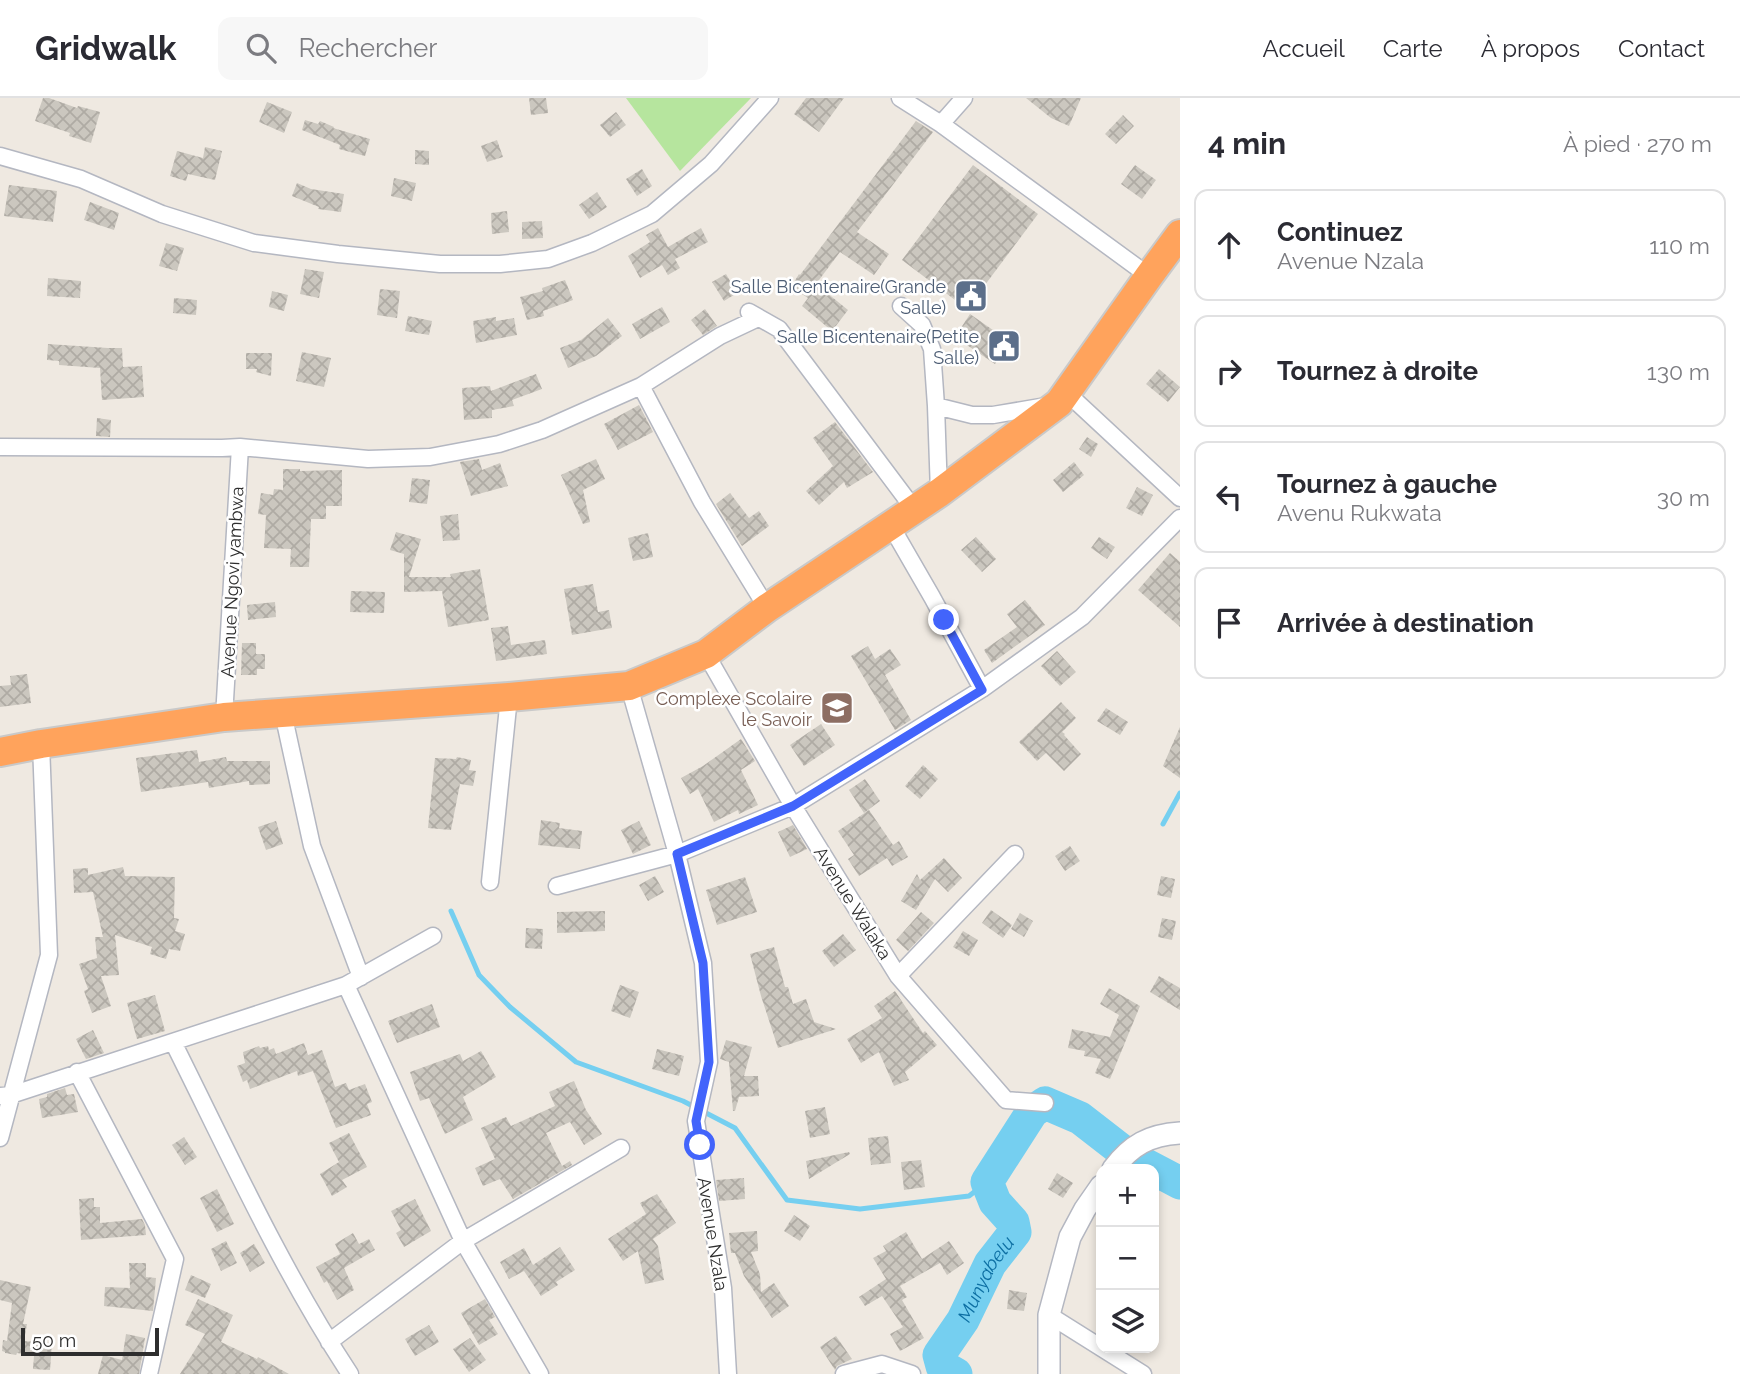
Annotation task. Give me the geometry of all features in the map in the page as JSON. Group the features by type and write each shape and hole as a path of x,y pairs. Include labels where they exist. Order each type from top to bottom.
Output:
{"highway":[{"path":"0,752 224,717 629,686 706,654 767,608 939,493 1063,398 1180,234"}],"street":[{"path":"0,156 82,179 162,214 254,243 440,264 499,264 548,259 592,243 652,214 711,164 770,98"},
{"path":"900,98 941,124 1149,276"},
{"path":"941,124 964,98"},
{"path":"901,306 922,325 932,349 939,493"},
{"path":"0,447 240,447 368,459 430,457 499,444 542,430 641,386 720,336 756,319 749,312 779,329 915,509"},
{"path":"641,386 702,502 767,608"},
{"path":"936,406 972,415 993,415 1063,398 1180,498"},
{"name":"Avenue Ngovi yambwa","path":"224,717 240,447"},
{"path":"557,886 677,854 793,806 982,690 1082,617 1180,518"},
{"path":"891,526 982,690"},
{"name":"Avenue Walaka","path":"706,654 793,806 898,976 1006,1100 1045,1103"},
{"name":"Avenue Nzala","path":"629,686 677,854 703,963 709,1062 696,1121 723,1288 728,1374"},
{"path":"490,882 509,697"},
{"path":"283,713 312,846 353,981 463,1241 540,1374"},
{"path":"0,1138 6,1095 50,956 41,744"},
{"path":"898,976 1015,855"},
{"path":"6,1095 353,981 433,936"},
{"path":"173,1042 260,1216 329,1342 350,1374"},
{"path":"77,1072 175,1259 149,1374"},
{"path":"1117,1164 1136,1145 1163,1134 1180,1133"},
{"path":"329,1342 463,1241 621,1148"},
{"path":"1049,1374 1049,1315 1070,1237 1084,1209 1096,1193"},
{"path":"1049,1315 1143,1374"},
{"path":"844,1374 881,1364 912,1374"}],"green space":[{"path":"626,98 751,98 680,171"}],"building":[{"path":"43,98 100,112 91,143 35,121"},
{"path":"529,98 546,98 548,113 531,115"},
{"path":"806,98 844,98 819,132 794,114"},
{"path":"1026,98 1081,98 1069,126 1051,118"},
{"path":"267,102 292,112 284,133 259,122"},
{"path":"616,112 626,125 610,137 600,125"},
{"path":"1123,115 1134,126 1116,144 1105,134"},
{"path":"305,120 318,124 320,121 333,128 370,139 365,156 339,149 340,145 302,130"},
{"path":"916,121 933,132 857,232 889,254 874,275 840,252 816,284 848,310 832,331 802,306 808,298 791,287"},
{"path":"497,140 503,157 487,162 481,146"},
{"path":"205,147 222,151 215,180 188,174 186,181 170,176 177,151 203,158"},
{"path":"415,150 429,151 429,165 415,164"},
{"path":"973,165 1038,214 967,309 902,260"},
{"path":"1135,165 1156,180 1142,199 1121,184"},
{"path":"642,169 652,186 637,196 626,179"},
{"path":"394,178 416,183 412,201 391,196"},
{"path":"297,183 311,189 344,194 341,212 318,209 319,207 292,196"},
{"path":"9,185 57,191 53,222 4,216"},
{"path":"597,192 607,207 589,219 579,205"},
{"path":"90,202 119,213 114,230 84,220"},
{"path":"507,211 509,232 492,234 491,213"},
{"path":"542,221 543,238 522,239 522,222"},
{"path":"658,228 668,247 701,228 708,242 675,259 680,268 668,275 662,265 640,278 628,256 650,242 646,235"},
{"path":"166,243 184,248 177,271 159,266"},
{"path":"305,269 324,272 319,298 300,294"},
{"path":"726,274 737,293 724,301 712,282"},
{"path":"48,278 81,281 80,298 47,296"},
{"path":"565,280 573,300 543,311 544,316 527,320 520,297 543,291 542,288"},
{"path":"380,289 400,291 397,318 377,315"},
{"path":"272,291 288,295 284,311 269,307"},
{"path":"174,298 197,300 196,315 173,313"},
{"path":"662,307 670,322 640,339 632,324"},
{"path":"705,309 717,326 703,335 691,320"},
{"path":"970,314 1010,342 995,364 955,337"},
{"path":"408,316 432,321 429,335 405,331"},
{"path":"496,317 496,321 514,318 517,335 476,343 473,321"},
{"path":"608,318 622,336 596,356 568,368 560,348 581,340"},
{"path":"48,344 122,348 123,367 142,366 144,397 102,400 100,368 59,365 59,361 47,360"},
{"path":"302,352 331,358 324,387 296,381"},
{"path":"246,353 272,353 271,376 256,372 257,369 246,369"},
{"path":"1159,369 1180,387 1168,402 1146,384"},
{"path":"536,374 542,389 512,400 514,406 492,410 492,418 464,420 462,388 490,386 491,391"},
{"path":"639,405 653,432 618,450 604,424"},
{"path":"97,418 111,420 110,437 96,436"},
{"path":"835,422 873,472 847,488 844,482 819,505 806,491 833,466 813,438"},
{"path":"1087,437 1098,444 1091,457 1079,449"},
{"path":"479,459 482,470 500,463 508,486 471,496 460,462"},
{"path":"596,459 605,479 583,490 590,522 583,524 561,475"},
{"path":"1074,462 1084,475 1063,492 1053,480"},
{"path":"283,469 342,470 342,506 326,506 326,519 311,519 309,567 290,567 291,549 264,548 266,515 258,514 261,493 273,495 274,489 283,490"},
{"path":"412,478 430,480 427,504 409,502"},
{"path":"1137,487 1153,495 1142,516 1126,508"},
{"path":"730,493 749,518 759,511 769,526 742,546 716,504"},
{"path":"458,514 460,540 443,541 440,516"},
{"path":"396,532 421,539 409,577 451,577 450,574 480,569 489,620 448,627 442,591 404,592 404,554 390,550"},
{"path":"648,533 653,557 633,561 628,538"},
{"path":"976,537 996,559 982,572 961,550"},
{"path":"1099,537 1115,547 1107,559 1091,548"},
{"path":"1170,553 1180,562 1180,627 1138,590"},
{"path":"593,584 598,612 609,610 612,628 572,635 564,589"},
{"path":"351,591 385,592 384,613 350,612"},
{"path":"1025,600 1045,625 992,663 984,650 1017,627 1007,614"},
{"path":"275,602 276,617 248,620 247,605"},
{"path":"508,626 511,645 545,640 547,654 496,661 491,628"},
{"path":"242,643 256,643 256,654 265,654 265,669 257,669 257,675 241,675"},
{"path":"868,646 875,659 890,649 901,665 885,675 911,720 895,730 851,656"},
{"path":"1057,651 1076,672 1060,686 1041,666"},
{"path":"27,674 31,703 0,707 0,686 11,685 10,676"},
{"path":"1061,702 1076,718 1062,732 1081,754 1064,771 1046,753 1037,761 1019,742"},
{"path":"1106,708 1128,722 1120,735 1097,721"},
{"path":"821,724 835,745 804,766 790,745"},
{"path":"1180,727 1180,778 1163,766"},
{"path":"741,739 755,761 741,770 758,805 739,814 738,810 714,822 698,789 690,794 681,778"},
{"path":"197,750 199,762 226,757 227,761 270,761 270,784 249,785 249,781 209,788 208,782 141,792 136,758"},
{"path":"457,757 471,760 469,770 476,771 473,786 460,784 451,830 428,828 435,758"},
{"path":"923,765 938,779 920,799 905,786"},
{"path":"865,779 880,801 864,813 849,790"},
{"path":"869,810 893,845 899,841 908,857 892,866 887,858 859,876 848,859 854,855 838,831"},
{"path":"541,820 560,823 559,828 582,831 580,849 538,845"},
{"path":"276,821 283,844 266,850 258,827"},
{"path":"639,821 651,845 633,854 621,830"},
{"path":"793,825 807,849 790,857 778,832"},
{"path":"1070,846 1080,861 1065,871 1055,856"},
{"path":"944,858 962,878 948,892 935,879 916,910 901,901 917,874 920,880"},
{"path":"123,867 125,876 175,877 174,918 179,919 175,931 185,934 180,951 169,949 166,959 150,954 152,947 115,935 119,975 101,976 111,1006 92,1013 84,991 88,989 79,964 97,958 95,937 103,937 93,892 74,893 73,869 88,868 88,875"},
{"path":"655,876 664,892 648,901 639,885"},
{"path":"1161,876 1175,879 1171,898 1157,895"},
{"path":"745,877 757,912 717,925 706,890"},
{"path":"991,910 1012,925 1003,938 982,923"},
{"path":"605,911 605,931 557,933 557,912"},
{"path":"921,912 934,923 908,951 896,940"},
{"path":"1020,913 1033,921 1024,937 1011,929"},
{"path":"1162,918 1176,921 1172,940 1158,937"},
{"path":"526,928 543,929 542,949 525,948"},
{"path":"963,931 978,940 969,956 953,947"},
{"path":"843,934 856,950 834,967 822,951"},
{"path":"774,947 785,987 788,987 793,1004 806,999 814,1022 836,1029 778,1048 750,954"},
{"path":"1159,976 1180,988 1180,1010 1150,992"},
{"path":"620,985 639,992 630,1018 611,1011"},
{"path":"1109,988 1140,1006 1110,1079 1095,1073 1101,1059 1084,1056 1085,1051 1068,1048 1072,1029 1110,1037 1119,1015 1100,1004"},
{"path":"895,991 923,1033 925,1031 937,1045 905,1072 909,1080 894,1086 879,1052 861,1063 847,1039 882,1018 874,1006"},
{"path":"155,995 165,1031 137,1039 127,1003"},
{"path":"432,1004 440,1027 397,1043 388,1021"},
{"path":"93,1030 104,1053 86,1059 76,1039"},
{"path":"726,1040 752,1047 744,1076 758,1076 759,1096 739,1097 735,1111 729,1062 720,1059"},
{"path":"304,1043 308,1055 322,1050 335,1087 346,1083 349,1090 365,1084 372,1102 367,1104 371,1115 336,1128 313,1071 298,1076 297,1071 250,1089 247,1080 243,1082 237,1066 245,1063 243,1052 259,1046 268,1046 269,1050 274,1048 276,1054"},
{"path":"657,1049 684,1056 679,1076 652,1069"},
{"path":"481,1051 496,1077 463,1097 473,1120 445,1134 429,1098 420,1101 410,1072 460,1054 463,1061"},
{"path":"574,1081 586,1110 602,1134 584,1145 570,1122 546,1133 562,1166 570,1161 572,1165 513,1199 500,1179 483,1186 475,1168 495,1159 481,1128 506,1117 511,1126 555,1106 549,1092"},
{"path":"65,1088 67,1095 74,1094 78,1112 42,1118 39,1099"},
{"path":"825,1107 830,1134 810,1138 805,1111"},
{"path":"349,1133 367,1167 342,1180 347,1187 332,1196 320,1174 339,1162 329,1143"},
{"path":"888,1136 891,1163 871,1165 868,1138"},
{"path":"184,1137 197,1157 185,1165 172,1145"},
{"path":"849,1152 850,1154 809,1179 806,1161"},
{"path":"921,1160 925,1187 904,1190 901,1162"},
{"path":"1057,1173 1073,1183 1063,1198 1048,1189"},
{"path":"744,1178 745,1199 719,1201 716,1180"},
{"path":"217,1189 234,1224 217,1232 200,1198"},
{"path":"657,1194 676,1223 653,1239 658,1246 664,1280 645,1284 638,1251 623,1261 608,1239 646,1214 640,1203"},
{"path":"94,1198 94,1207 100,1207 100,1223 142,1219 146,1235 81,1240 79,1199"},
{"path":"415,1199 431,1231 404,1247 396,1233 401,1230 391,1211"},
{"path":"794,1215 810,1226 800,1241 784,1231"},
{"path":"757,1231 758,1251 751,1252 760,1274 761,1292 774,1283 789,1306 772,1318 744,1276 735,1253 731,1253 729,1233"},
{"path":"906,1232 922,1259 949,1241 964,1263 947,1275 940,1263 900,1286 907,1297 902,1300 924,1338 900,1351 890,1334 903,1327 882,1296 865,1306 859,1297 886,1279 873,1258 886,1251 883,1246"},
{"path":"353,1233 359,1244 369,1239 375,1250 344,1268 354,1290 337,1300 316,1267 340,1254 335,1244"},
{"path":"226,1241 237,1263 221,1271 211,1249"},
{"path":"254,1244 265,1263 250,1272 240,1253"},
{"path":"560,1247 575,1270 541,1296 524,1271 509,1279 500,1262 524,1248 533,1265"},
{"path":"129,1263 146,1263 146,1277 156,1278 153,1311 104,1306 105,1287 130,1288"},
{"path":"191,1275 211,1284 205,1298 185,1290"},
{"path":"0,1280 31,1287 23,1324 27,1324 24,1341 52,1343 50,1370 33,1369 34,1356 2,1351 3,1340 7,1341 12,1303 0,1300"},
{"path":"1009,1290 1027,1293 1024,1311 1007,1309"},
{"path":"198,1299 233,1315 221,1342 257,1359 258,1357 289,1374 180,1374 205,1334 185,1325"},
{"path":"485,1299 495,1317 489,1320 498,1334 479,1345 461,1313"},
{"path":"429,1325 439,1342 415,1356 405,1339"},
{"path":"126,1334 145,1338 139,1374 98,1374 103,1355 122,1360"},
{"path":"836,1336 852,1359 837,1366 835,1370 820,1347"},
{"path":"470,1338 486,1360 469,1372 453,1349"}],"waterway":[{"path":"1163,824 1180,793"},
{"path":"451,911 479,975 510,1007 576,1062 683,1101 735,1128 787,1200 860,1209 969,1196 987,1182"},
{"name":"Munyabelu","path":"956,1374 942,1366 939,1355 963,1320 990,1264 1015,1232 1013,1222 995,1202 987,1182 1032,1112 1045,1103 1080,1118 1129,1156 1180,1183"}],"place":[{"name":"Salle Bicentenaire(Grande Salle)","path":"971,296"},
{"name":"Salle Bicentenaire(Petite Salle)","path":"1004,346"},
{"name":"Complexe Scolaire le Savoir","path":"837,708"}],"route":[{"path":"700,1145 696,1121 709,1062 703,963 677,854 793,806 982,690 944,620"}]}
